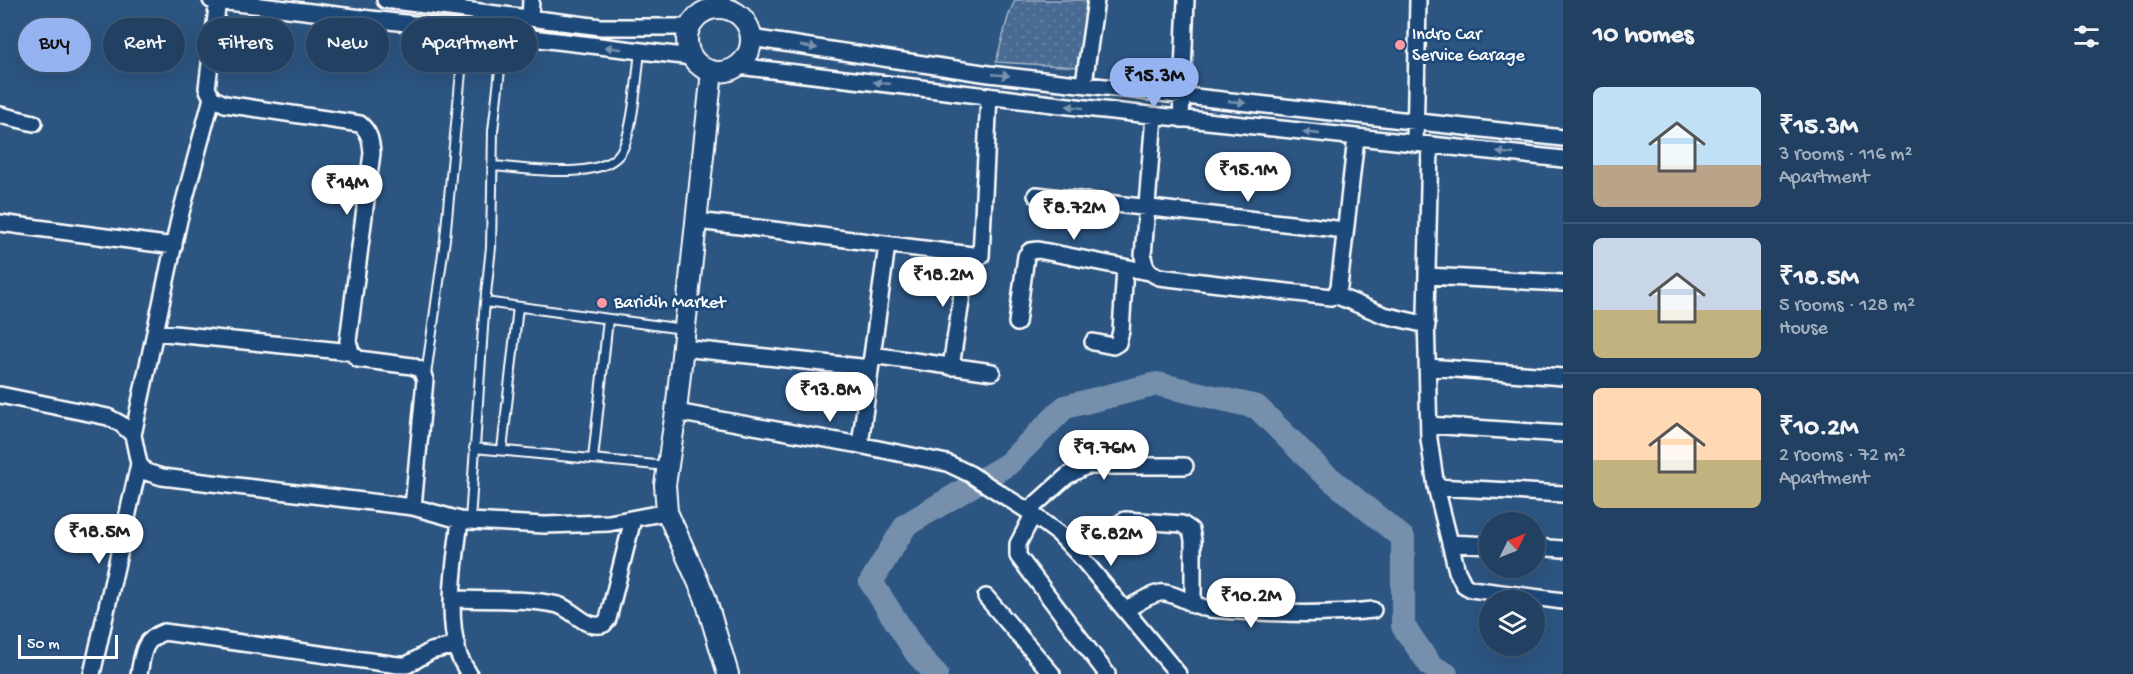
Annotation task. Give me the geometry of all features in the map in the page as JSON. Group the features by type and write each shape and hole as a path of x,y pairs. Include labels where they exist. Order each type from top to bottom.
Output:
{"street":[{"path":"211,0 401,22"},
{"path":"218,0 207,88 212,98 225,104 360,124 367,130 372,153 348,341 351,352 358,359 412,366 421,370 425,380 413,507"},
{"path":"385,0 530,18 531,0"},
{"path":"1084,83 1096,0"},
{"path":"1181,119 1186,0"},
{"path":"1418,0 1416,121 1423,145 1429,425 1436,487 1457,571 1464,585 1471,589 1512,596 1563,601"},
{"path":"710,5 724,9 735,6 751,38 750,48 745,58 729,71 712,71 699,65 688,48 689,27 695,18 710,5"},
{"path":"537,19 601,27 689,27"},
{"path":"751,38 989,74 1563,138"},
{"path":"537,39 692,57"},
{"path":"738,66 1154,116 1563,159"},
{"path":"712,71 676,412 665,485 667,512 705,597 728,674"},
{"path":"696,221 981,256 988,96"},
{"path":"92,674 139,464 133,435 174,246 212,98"},
{"path":"0,115 34,123"},
{"path":"1149,272 1144,267 1143,256 1154,116"},
{"path":"1335,295 1339,287 1356,138"},
{"path":"1036,195 1345,230"},
{"path":"0,223 174,246"},
{"path":"860,445 887,245"},
{"path":"1017,323 1026,256 1030,251 1038,250 1149,272 1159,277 1331,297 1335,295 1384,315 1427,325"},
{"path":"951,367 968,255"},
{"path":"1093,342 1113,346 1118,343 1125,268"},
{"path":"1427,276 1563,283"},
{"path":"155,332 351,352"},
{"path":"683,339 871,361 992,372"},
{"path":"1428,367 1563,377"},
{"path":"0,395 108,417 121,424 133,435"},
{"path":"676,412 947,463 970,474 1059,534 1178,674"},
{"path":"1429,425 1563,434"},
{"path":"139,464 146,472 162,477 413,507 465,521 555,525 609,523 667,512"},
{"path":"1107,674 1018,556 1018,544 1030,513 1067,476 1086,465 1185,466"},
{"path":"1436,487 1563,494"},
{"path":"453,599 540,602 568,608 592,625 604,624 608,619 633,519"},
{"path":"1075,551 1125,520 1167,522 1187,526 1191,530 1192,540 1193,605"},
{"path":"465,521 453,574 453,620 458,654 469,674"},
{"path":"1450,543 1479,544"},
{"path":"1545,548 1563,549"},
{"path":"1125,610 1159,593 1166,593 1193,605 1209,609 1298,615 1373,610"},
{"path":"986,597 1052,674"},
{"path":"138,674 147,643 154,636 164,633 398,665 407,665 431,651 457,645"}],"lane":[{"path":"492,166 581,171 600,168 611,163 624,148 640,51"},
{"path":"425,380 445,238 461,72"},
{"path":"465,521 474,448 491,247 493,131 500,72"},
{"path":"485,302 608,319 683,339"},
{"path":"502,450 518,307"},
{"path":"593,459 608,319"},
{"path":"474,448 668,466"}],"shaded area":[{"path":"1015,0 1088,0 1077,67 996,62"}],"waterway":[{"path":"936,674 917,654 871,582 906,525 1008,464 1065,407 1157,384 1257,407 1321,471 1403,538 1403,626 1431,666 1446,674"}],"place":[{"name":"Indro Car Service Garage","path":"1400,45"},
{"name":"Baridih Market","path":"602,303"}]}
